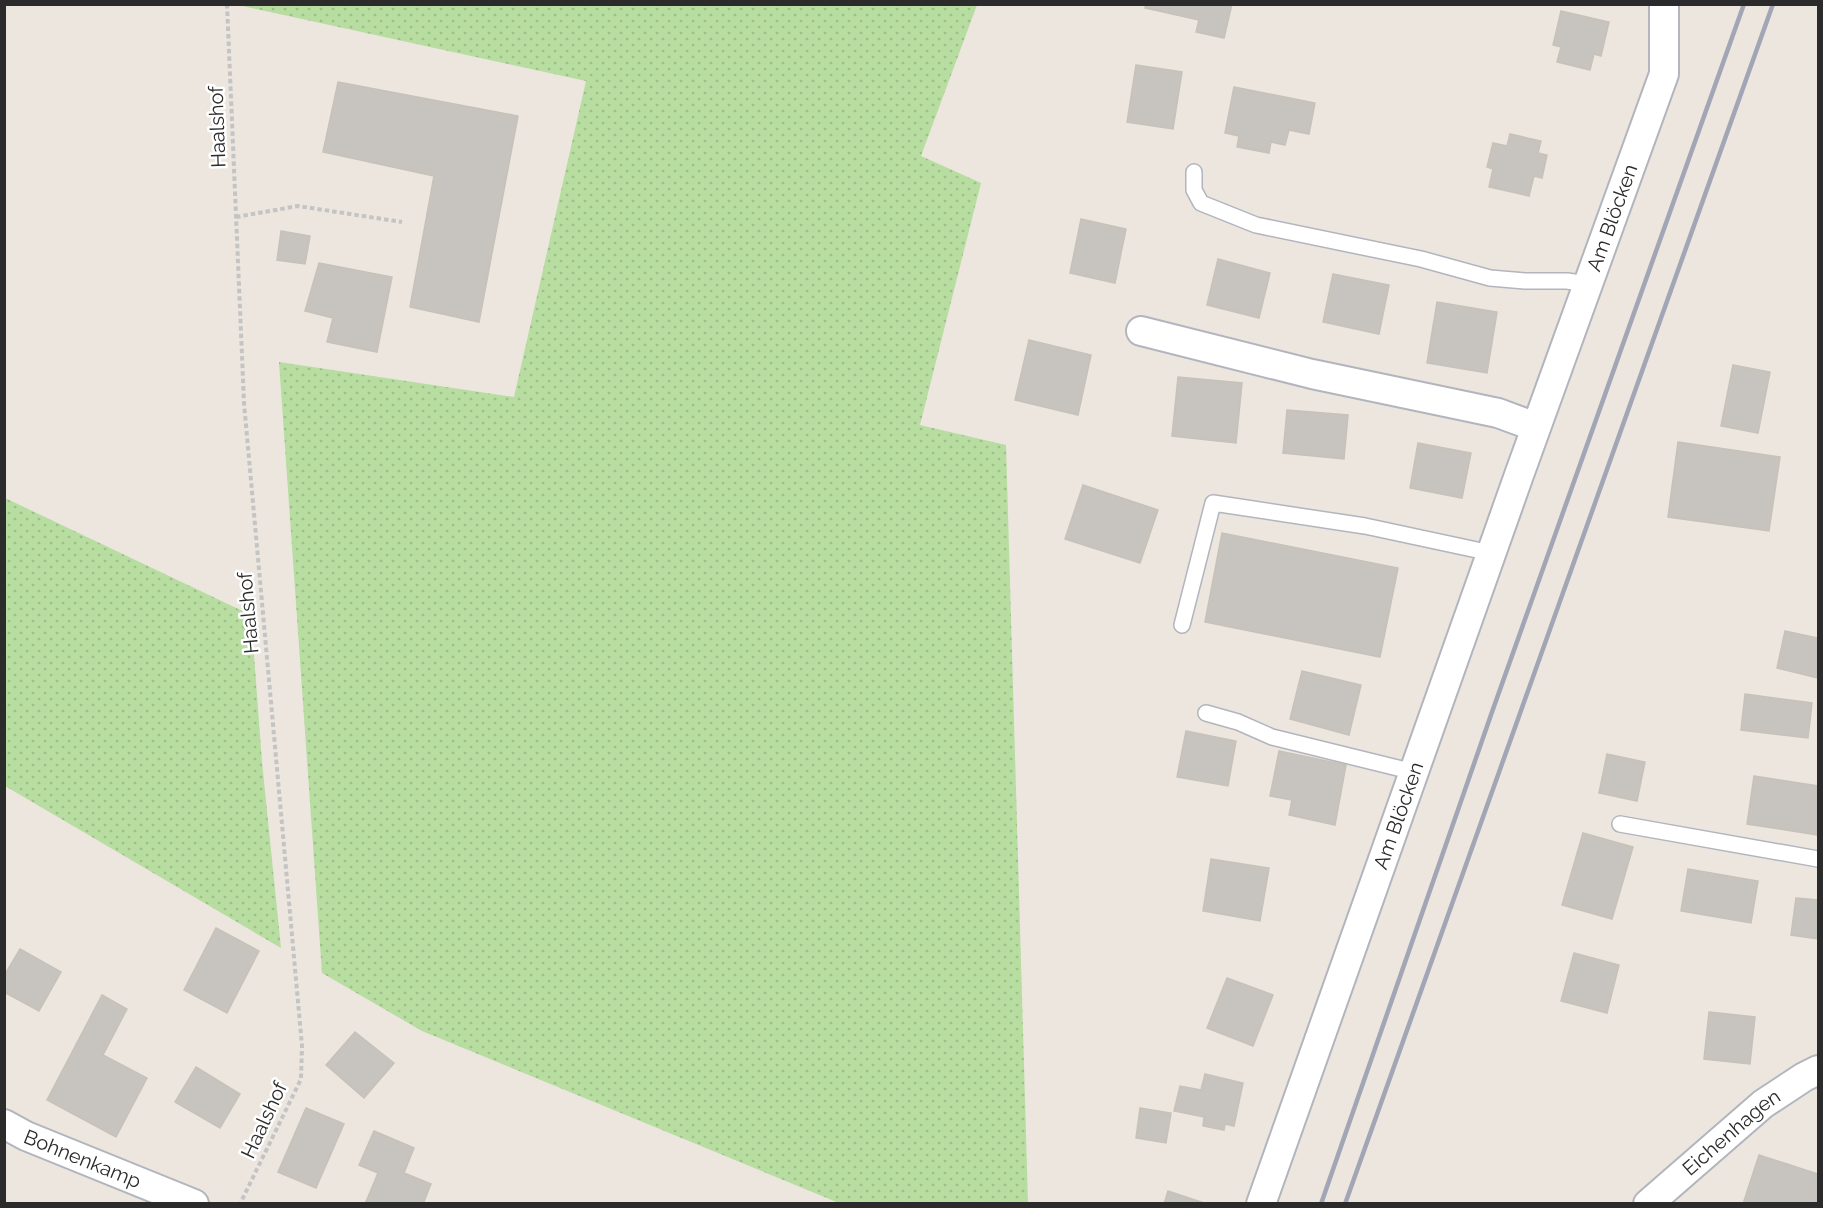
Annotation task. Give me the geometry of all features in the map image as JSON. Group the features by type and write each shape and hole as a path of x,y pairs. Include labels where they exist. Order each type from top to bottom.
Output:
{"street":[{"name":"Am Blöcken","path":"1262,1203 1491,553 1664,74 1664,4"},
{"path":"1141,332 1312,374 1498,413 1536,427"},
{"name":"Eichenhagen","path":"1648,1203 1763,1104 1818,1070"},
{"name":"Bohnenkamp","path":"4,1124 26,1136 194,1203"}],"lane":[{"path":"1194,172 1194,190 1201,203 1256,225 1421,259 1490,278 1588,284"},
{"path":"1182,625 1213,503 1365,526 1491,553"},
{"path":"1206,713 1238,722 1272,737 1414,772"},
{"path":"1620,824 1818,859"}],"path":[{"name":"Haalshof","path":"227,4 244,403 302,1046 301,1079 240,1203"},
{"path":"236,218 298,206 402,222"}],"green space":[{"path":"238,5 977,5 921,156 981,183 920,425 1006,445 1028,1203 839,1203 422,1031 322,973 279,362 514,397 586,81"},
{"path":"5,498 251,615 262,762 281,948 5,786"}],"building":[{"path":"1146,4 1232,4 1224,38 1196,32 1199,20 1145,8"},
{"path":"1561,11 1609,22 1601,56 1594,54 1590,70 1557,62 1561,47 1553,45"},
{"path":"1136,65 1182,72 1173,129 1127,122"},
{"path":"338,82 518,116 479,322 410,307 434,176 323,152"},
{"path":"1234,87 1315,103 1309,134 1289,130 1285,145 1271,142 1269,153 1237,147 1239,136 1225,133"},
{"path":"1510,134 1541,141 1538,153 1547,155 1542,178 1534,176 1529,196 1489,187 1493,169 1487,167 1493,143 1507,146"},
{"path":"1081,219 1126,229 1115,283 1070,273"},
{"path":"281,231 310,236 305,264 277,260"},
{"path":"1218,259 1270,273 1259,318 1207,305"},
{"path":"319,263 392,277 377,352 327,342 333,318 305,311"},
{"path":"1333,274 1389,285 1379,334 1323,322"},
{"path":"1437,302 1497,312 1487,373 1427,363"},
{"path":"1029,340 1091,355 1078,415 1015,400"},
{"path":"1733,365 1770,372 1758,433 1721,426"},
{"path":"1178,377 1242,383 1236,443 1172,436"},
{"path":"1287,410 1348,415 1344,459 1283,453"},
{"path":"1678,442 1780,457 1769,531 1668,517"},
{"path":"1418,443 1471,453 1462,498 1410,488"},
{"path":"1083,485 1158,510 1140,563 1065,539"},
{"path":"1222,533 1398,568 1380,657 1205,622"},
{"path":"1785,631 1818,638 1818,678 1777,668"},
{"path":"1302,671 1361,685 1349,735 1290,719"},
{"path":"1745,694 1812,703 1808,738 1741,730"},
{"path":"1186,731 1236,741 1228,786 1177,777"},
{"path":"1279,751 1346,765 1335,825 1289,815 1292,800 1270,796"},
{"path":"1607,754 1645,762 1637,801 1599,793"},
{"path":"1754,776 1818,786 1818,835 1747,824"},
{"path":"1583,833 1633,847 1612,919 1562,905"},
{"path":"1211,859 1269,868 1260,921 1203,911"},
{"path":"1688,869 1758,881 1751,923 1681,911"},
{"path":"1796,898 1818,900 1818,939 1791,935"},
{"path":"216,928 259,951 227,1013 184,990"},
{"path":"20,949 61,972 39,1011 4,992 4,976"},
{"path":"1574,953 1619,965 1607,1013 1561,1001"},
{"path":"1227,978 1273,995 1253,1046 1207,1028"},
{"path":"102,995 127,1009 103,1055 147,1078 116,1137 47,1100"},
{"path":"1709,1012 1755,1017 1750,1064 1704,1059"},
{"path":"355,1032 394,1063 364,1098 326,1065"},
{"path":"196,1067 240,1094 220,1128 175,1102"},
{"path":"1205,1074 1243,1083 1234,1126 1225,1124 1224,1130 1203,1126 1204,1117 1174,1111 1180,1086 1201,1090"},
{"path":"306,1108 344,1124 316,1188 278,1172"},
{"path":"1140,1108 1171,1113 1166,1143 1136,1138"},
{"path":"374,1131 414,1148 404,1173 431,1184 423,1204 365,1204 378,1173 359,1165"},
{"path":"1759,1155 1818,1174 1818,1204 1743,1204"},
{"path":"1168,1191 1207,1204 1164,1204"}],"railway":[{"path":"1321,1204 1492,712 1744,4"},
{"path":"1345,1204 1773,4"}]}
